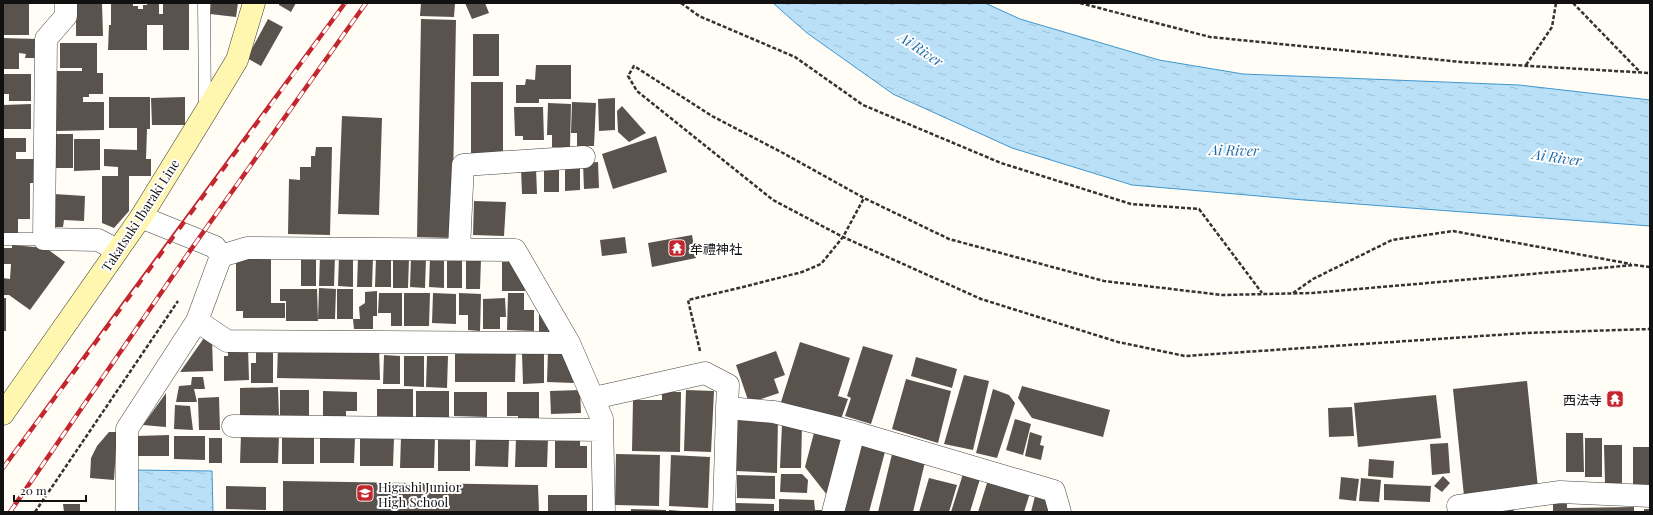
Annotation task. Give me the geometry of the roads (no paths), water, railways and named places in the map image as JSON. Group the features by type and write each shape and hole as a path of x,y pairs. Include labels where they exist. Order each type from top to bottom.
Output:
{"main road":[{"name":"Takatsuki Ibaraki Line","path":"3,414 141,217 205,113 237,60 254,3"}],"street":[{"path":"66,3 66,16 46,39 44,239 98,240 117,250"},
{"path":"459,249 463,165 584,157"},
{"path":"141,217 215,247 221,256"},
{"path":"221,256 247,248 515,250 569,343 602,419 604,512"},
{"path":"127,512 127,429 197,321 221,256"},
{"path":"197,321 227,341 569,343"},
{"path":"594,398 705,373 728,385 724,512"},
{"path":"727,408 774,412 854,432 1054,491 1060,512"},
{"path":"233,426 602,430"},
{"path":"833,512 854,432"},
{"path":"1459,512 1458,506 1560,492 1650,496"}],"lane":[{"path":"204,3 205,113"},
{"path":"3,239 44,239"}],"water":[{"name":"Ai River","path":"773,3 985,3 1020,19 1159,60 1243,74 1519,85 1650,100 1650,226 1304,200 1132,185 1012,148 893,94 807,33"},
{"path":"132,470 212,471 213,512 132,512"}],"railway":[{"path":"3,468 345,3"},
{"path":"10,512 192,248 366,3"}],"place":[{"name":"牟禮神社","path":"677,248"},
{"name":"西法寺","path":"1615,399"},
{"name":"Higashi Junior High School","path":"365,493"}]}
